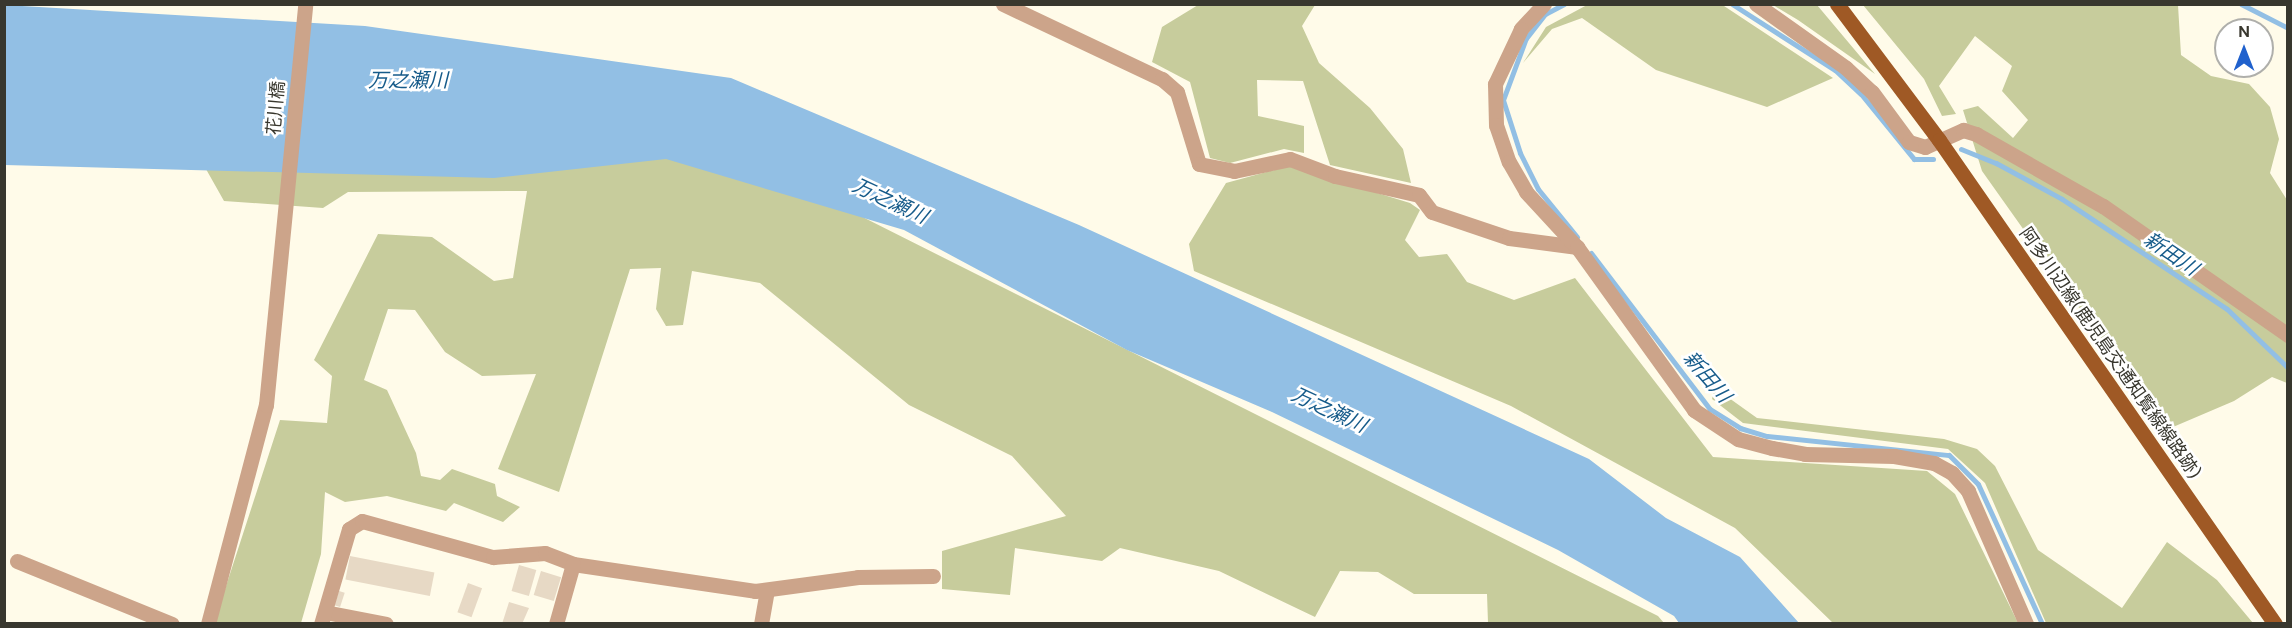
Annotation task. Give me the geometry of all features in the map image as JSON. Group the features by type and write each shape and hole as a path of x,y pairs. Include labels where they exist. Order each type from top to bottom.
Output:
{"main road":[{"name":"阿多川辺線(鹿児島交通知覧線線路跡)","path":"1837,4 1939,140 2275,624"}],"street":[{"name":"花川橋","path":"208,624 266,405 305,4"},
{"path":"1003,4 1162,79 1177,92 1199,164 1234,171 1290,159 1335,176 1419,195 1432,212 1509,238 1577,247"},
{"path":"1545,4 1521,29 1495,84 1496,125 1509,162 1526,192 1577,247 1694,410 1738,439 1805,454 1894,456 1934,464 1952,473 1968,491 2026,624"},
{"path":"1756,4 1846,68 1872,92 1909,142 1925,147 1963,130 1976,134 2103,206 2288,334"},
{"path":"386,624 323,618 349,529 362,522 493,557 516,558 530,552 573,564 767,591 858,577 933,576"},
{"path":"17,561 172,624"},
{"path":"556,624 573,564"},
{"path":"761,624 767,591"}],"green space":[{"path":"1721,4 1833,78 1767,107 1656,70 1582,18 1552,29 1523,63 1546,27 1587,5"},
{"path":"1198,5 1315,5 1302,26 1319,63 1370,108 1403,149 1411,183 1330,165 1303,81 1257,80 1258,116 1304,126 1304,153 1284,149 1230,163 1210,158 1190,82 1152,62 1162,27"},
{"path":"1773,5 1817,5 1875,74 1798,20"},
{"path":"1863,5 2178,5 2181,55 2214,78 2249,84 2270,107 2279,139 2270,173 2287,200 2287,383 2272,377 2234,401 2166,430 1982,171 1963,110 1978,106 2013,138 2028,120 2002,91 2012,66 1975,36 1939,86 1956,114 1942,116 1924,79"},
{"path":"685,128 1658,616 1664,623 1488,623 1487,594 1414,594 1378,572 1340,571 1315,617 1219,571 1120,548 1102,561 1015,548 1010,595 942,589 942,551 1066,516 1012,456 909,405 760,283 692,271 683,325 666,326 656,309 661,268 630,269 559,492 498,469 536,374 482,376 445,352 415,310 388,309 364,380 387,390 416,453 421,476 440,480 452,469 495,484 497,496 520,507 503,522 454,503 446,511 387,496 345,502 325,492 321,554 301,623 214,623 280,420 327,423 332,376 314,360 378,234 432,237 494,281 513,278 527,191 348,192 323,208 224,201 189,139"},
{"path":"1289,166 1410,203 1420,210 1405,240 1419,257 1447,254 1467,282 1514,300 1575,278 1713,457 1927,471 1955,494 2018,623 1833,623 1735,528 1511,406 1194,271 1189,244 1226,183"},
{"path":"1715,388 1757,418 1944,439 1977,449 1995,466 2038,550 2122,608 2167,542 2217,580 2253,623 2046,623 1985,483 1948,449 1743,423 1712,399"}],"water":[{"name":"万之瀬川","path":"5,5 365,26 731,78 1079,225 1589,459 1666,518 1740,557 1799,623 1679,623 1674,616 1558,550 1272,412 1127,350 904,230 666,159 494,178 5,165"}],"building":[{"path":"350,556 434,572 430,596 345,580"},
{"path":"519,565 536,570 529,596 512,591"},
{"path":"541,571 561,577 554,601 534,595"},
{"path":"468,583 482,588 471,617 457,612"},
{"path":"339,591 345,593 340,607 334,605"},
{"path":"509,602 529,608 522,624 502,624"}],"waterway":[{"name":"新田川","path":"1564,4 1545,14 1526,38 1503,100 1520,153 1538,189 1577,237"},
{"name":"新田川","path":"1732,4 1835,70 1861,94 1914,159 1933,159"},
{"path":"2241,4 2288,28"},
{"name":"新田川","path":"1961,149 1996,163 2062,199 2227,309 2288,368"},
{"name":"新田川","path":"1591,253 1710,409 1740,428 1767,436 1949,455 1978,484 2042,624"}]}
